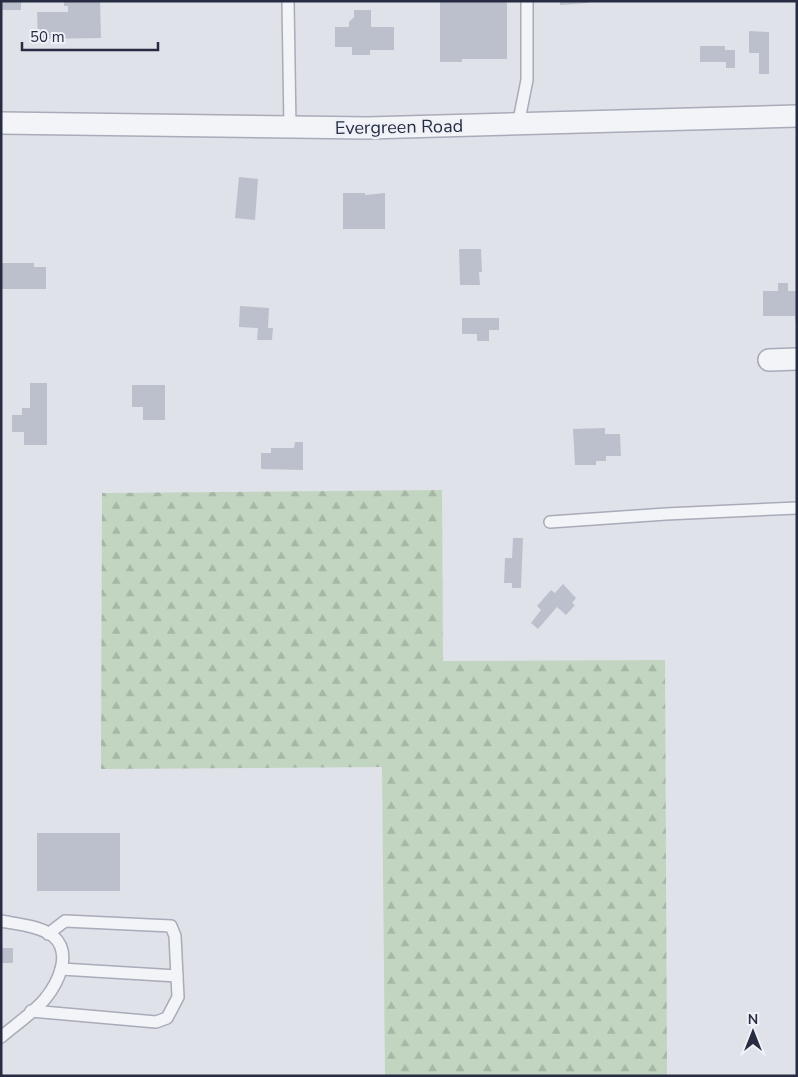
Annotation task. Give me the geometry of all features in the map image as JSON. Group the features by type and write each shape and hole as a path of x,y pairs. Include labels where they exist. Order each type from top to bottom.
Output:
{"street":[{"name":"Evergreen Road","path":"1,122 368,128 797,116"},
{"path":"769,360 797,359"}],"lane":[{"path":"288,1 290,128"},
{"path":"518,125 527,80 527,1"},
{"path":"550,522 797,508"},
{"path":"1,921 48,934 59,942 62,957 59,978 45,1000 1,1037"},
{"path":"31,1011 156,1022 167,1018 178,997 175,936 171,926 65,921 48,934"},
{"path":"61,969 177,976"}],"green space":[{"path":"442,490 443,661 665,660 667,1076 385,1076 382,767 101,769 102,493"}],"building":[{"path":"1,1 21,1 21,10 1,10"},
{"path":"64,1 100,1 101,38 38,39 37,12 68,12 68,6 64,6"},
{"path":"440,1 507,1 507,59 462,59 462,62 440,62"},
{"path":"560,1 588,1 588,3 560,5"},
{"path":"354,10 371,10 371,27 394,27 394,50 370,50 370,55 352,55 352,47 335,47 335,27 349,27 349,22 354,17"},
{"path":"749,31 769,32 769,74 759,74 759,53 749,53"},
{"path":"700,46 725,46 725,50 735,50 735,68 726,68 726,62 700,62"},
{"path":"239,177 258,179 255,220 235,218"},
{"path":"343,193 365,193 365,195 385,193 385,229 343,229"},
{"path":"459,249 481,249 482,272 479,272 480,285 460,285"},
{"path":"1,263 34,263 34,267 46,267 46,289 1,289"},
{"path":"778,283 788,283 788,291 797,291 797,321 795,321 795,316 763,316 763,291 778,291"},
{"path":"240,306 269,308 268,328 273,328 272,340 257,340 258,328 239,327"},
{"path":"462,318 499,318 499,330 489,330 489,341 477,341 477,334 462,334"},
{"path":"30,383 47,383 47,445 24,445 24,432 12,432 12,415 22,415 22,408 30,408"},
{"path":"132,385 165,385 165,420 143,420 143,407 132,407"},
{"path":"605,428 605,434 620,434 621,456 606,456 606,461 596,461 596,465 575,465 573,429"},
{"path":"295,442 303,442 303,470 261,469 261,453 271,453 271,448 294,448"},
{"path":"513,538 523,538 521,588 512,588 512,583 504,583 505,558 512,558"},
{"path":"563,584 576,598 572,603 575,605 566,615 557,607 538,629 531,623 541,610 537,606 551,590 555,593"},
{"path":"37,833 120,833 120,891 37,891"},
{"path":"1,948 13,948 13,963 1,963"}]}
